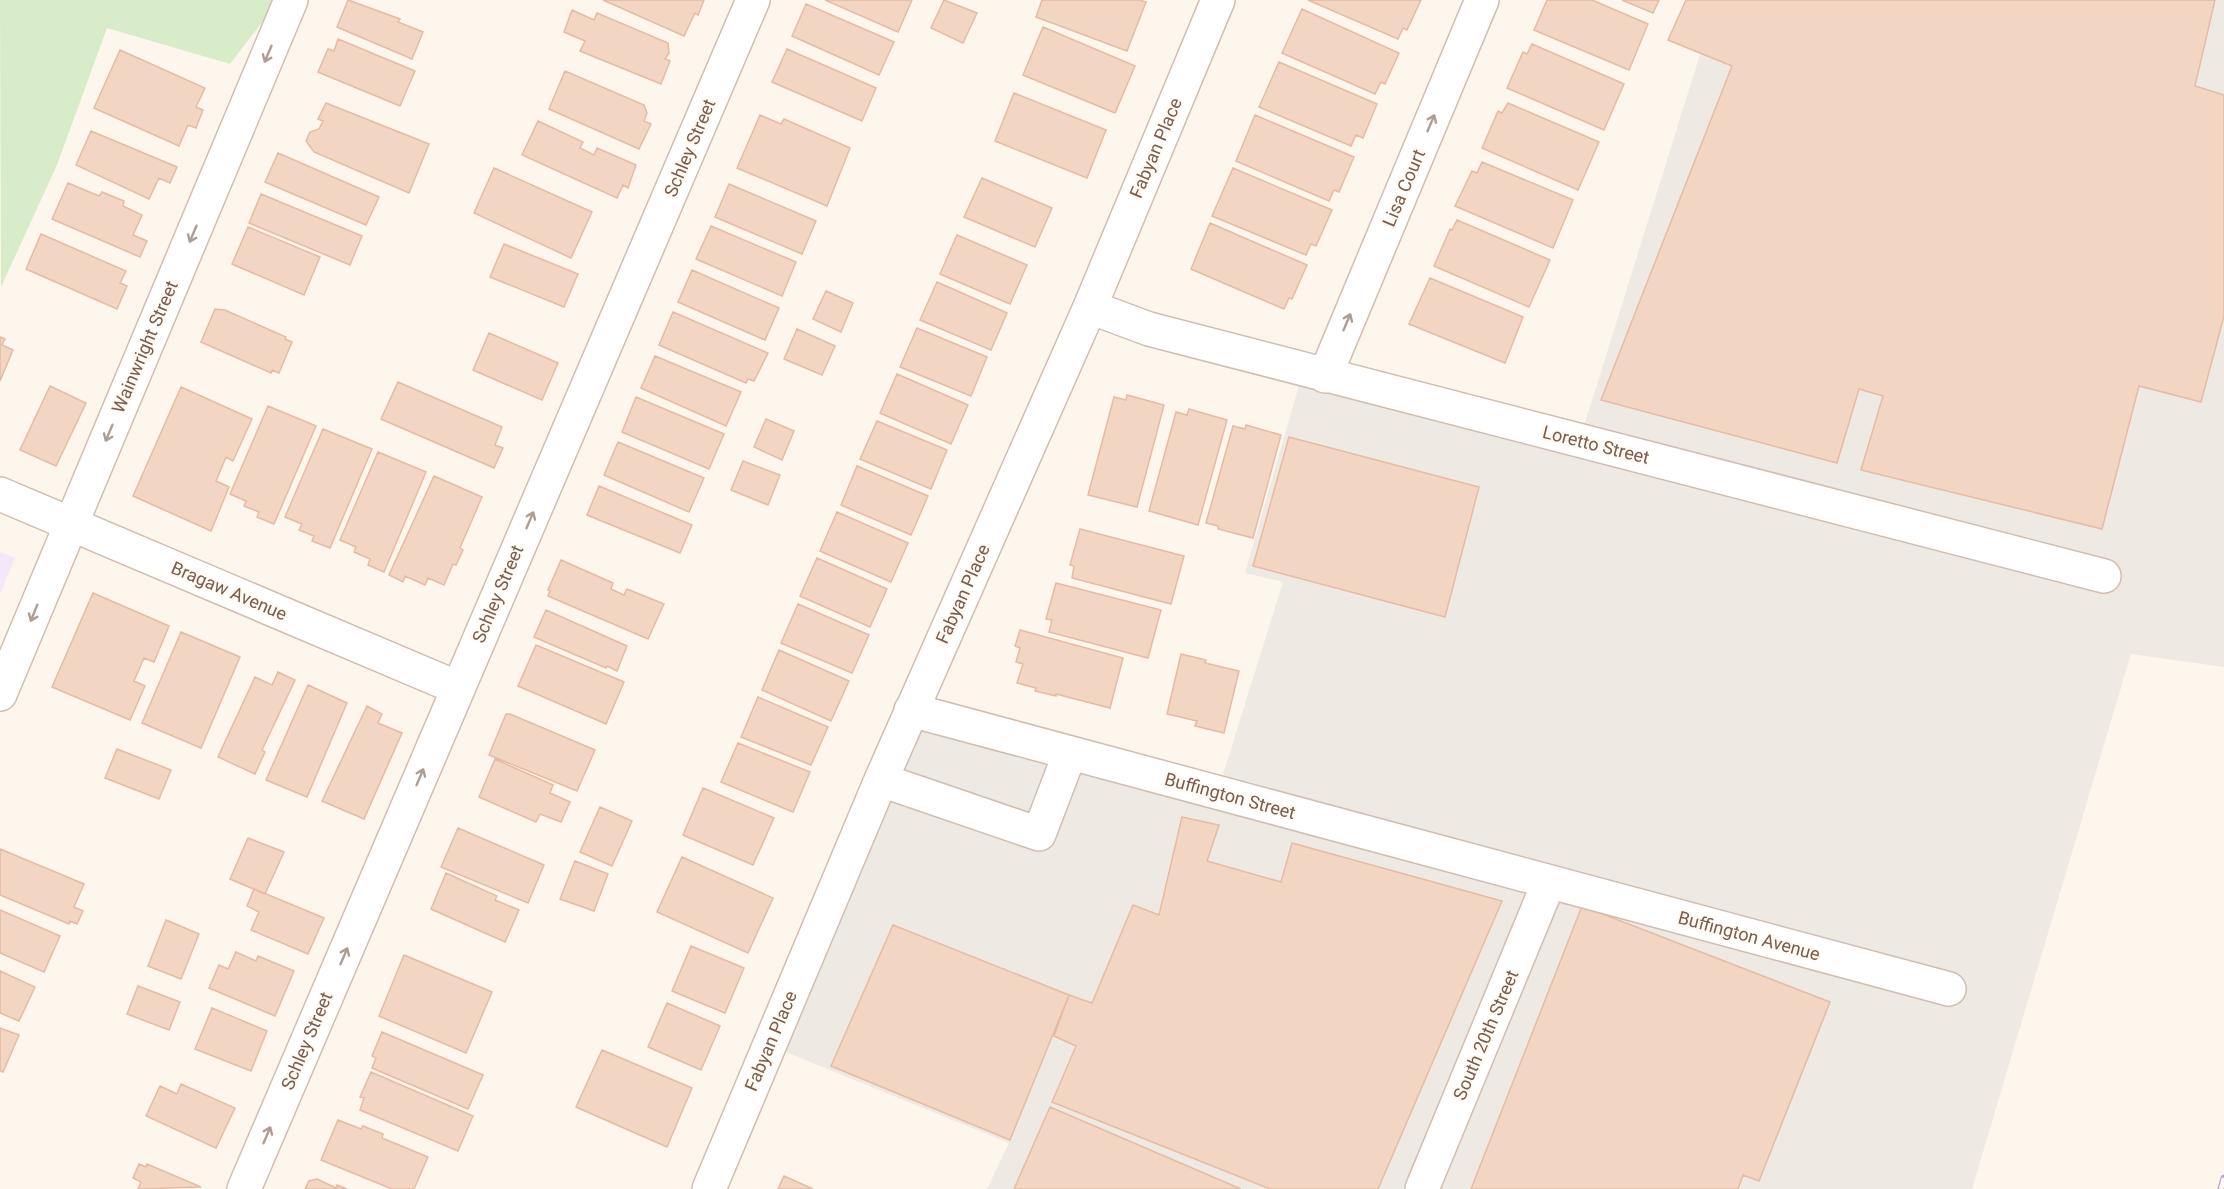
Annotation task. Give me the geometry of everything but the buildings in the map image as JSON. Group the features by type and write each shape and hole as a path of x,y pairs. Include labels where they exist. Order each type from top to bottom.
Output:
{"street":[{"name":"Wainwright Street","path":"0,694 291,0"},
{"name":"Schley Street","path":"244,1189 753,0"},
{"name":"Fabyan Place","path":"709,1189 911,710 1090,307 1218,0"},
{"name":"Lisa Court","path":"1325,376 1482,0"},
{"name":"Loretto Street","path":"1090,307 1149,329 1325,376 2104,576"},
{"name":"Bragaw Avenue","path":"0,494 458,688"},
{"name":"Buffington Street","path":"911,710 1549,882"},
{"path":"881,780 1039,834 1070,753"},
{"name":"Buffington Avenue","path":"1549,882 1948,989"},
{"name":"South 20th Street","path":"1422,1189 1549,882"}],"shaded area":[{"path":"1717,0 2224,0 2224,667 2131,654 1972,1189 987,1189 1009,1143 766,1044 926,705 1220,784 1283,582 1245,573 1302,375 1580,439"},
{"path":"0,552 15,558 0,594"}],"green space":[{"path":"0,0 279,0 230,64 107,28 57,165 1,287"}],"railway":[{"path":"2221,1189 2224,1178"}]}
